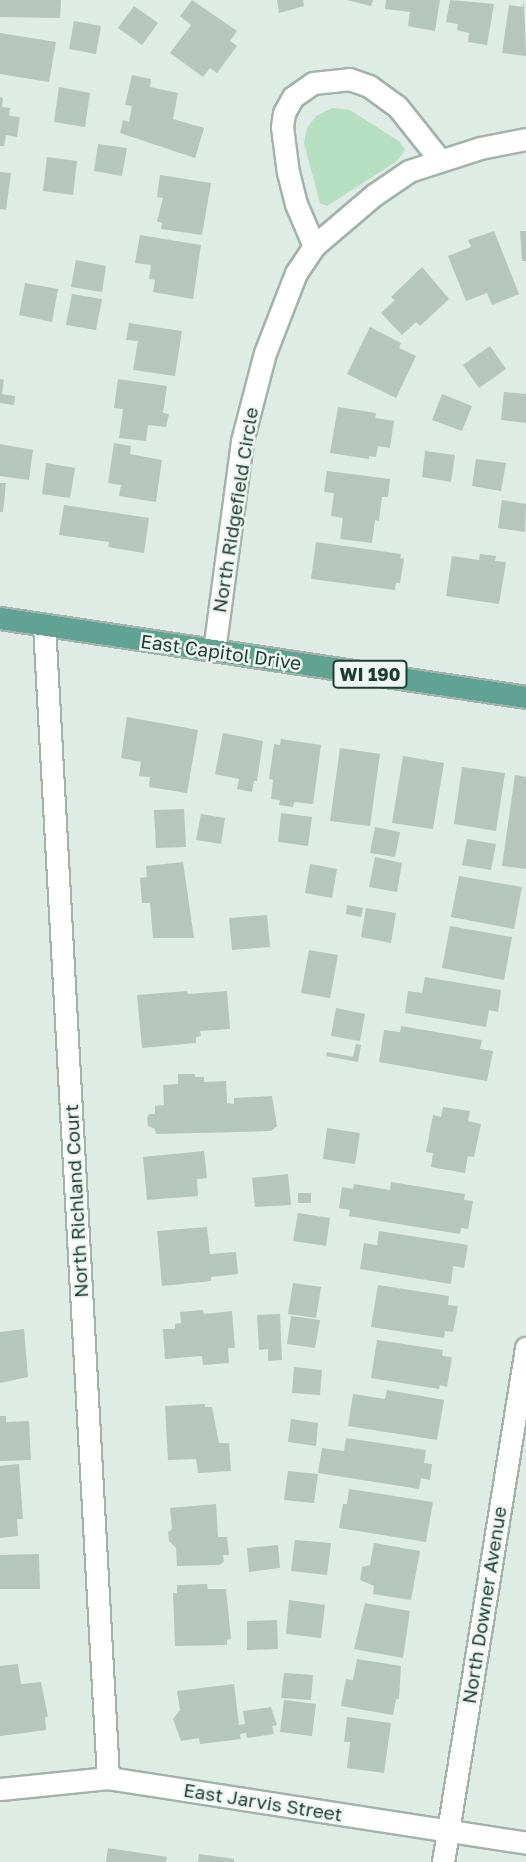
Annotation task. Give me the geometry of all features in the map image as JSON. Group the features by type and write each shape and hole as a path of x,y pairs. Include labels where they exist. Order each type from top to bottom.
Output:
{"main road":[{"name":"East Capitol Drive","path":"0,618 526,696"}],"street":[{"path":"314,246 296,204 288,173 282,127 284,113 293,97 313,83 349,79 369,86 397,106 440,160"},
{"name":"North Ridgefield Circle","path":"214,651 242,441 253,392 296,273 314,246 374,195 409,171 440,160 526,139"},
{"name":"North Richland Court","path":"44,625 108,1778"},
{"name":"North Downer Avenue","path":"443,1862 526,1348"},
{"name":"East Jarvis Street","path":"0,1789 108,1778 526,1843"}],"green space":[{"path":"332,108 350,110 400,142 405,150 397,161 327,206 320,203 304,143 307,128 316,116"}],"building":[{"path":"0,0 61,0 60,18 0,17"},
{"path":"192,0 237,31 230,41 237,46 217,73 210,68 203,77 170,53 191,25 180,16"},
{"path":"277,0 303,0 304,6 279,13"},
{"path":"347,0 373,0 371,6"},
{"path":"386,0 440,0 435,31 408,26 410,12 385,9"},
{"path":"450,0 494,4 487,45 468,42 469,33 457,30 458,24 446,22"},
{"path":"524,0 526,56 502,53 509,5 523,7"},
{"path":"134,6 158,23 142,45 118,28"},
{"path":"74,21 101,26 96,54 69,49"},
{"path":"0,33 56,42 49,82 0,74"},
{"path":"132,75 151,79 150,87 178,93 173,119 204,128 195,158 120,133 123,120 129,122 132,106 125,105"},
{"path":"59,87 90,93 85,127 54,122"},
{"path":"0,97 3,98 2,107 10,108 9,116 20,117 17,137 6,135 4,146 0,146"},
{"path":"98,144 127,148 122,176 94,171"},
{"path":"47,157 77,161 73,195 43,191"},
{"path":"0,172 11,173 6,210 0,209"},
{"path":"160,175 211,183 202,235 161,229 162,223 157,221 163,198 157,197"},
{"path":"494,231 519,294 492,305 487,293 466,301 448,256 471,247 468,240"},
{"path":"520,231 526,231 526,261 522,261"},
{"path":"140,235 201,245 193,299 153,292 155,280 149,279 151,265 135,263"},
{"path":"76,260 106,266 102,292 71,287"},
{"path":"422,267 449,299 420,326 416,322 402,335 381,313 395,300 391,297"},
{"path":"25,283 58,289 52,322 19,315"},
{"path":"72,294 102,299 96,330 66,325"},
{"path":"129,323 182,331 175,376 133,370 138,341 126,340"},
{"path":"370,327 401,343 399,348 416,356 396,398 347,374"},
{"path":"490,346 506,369 479,388 463,365"},
{"path":"0,379 4,380 2,394 15,396 14,405 0,403"},
{"path":"118,379 167,386 163,413 169,414 166,427 148,425 146,441 119,438 123,409 114,408"},
{"path":"504,392 526,394 526,423 501,420"},
{"path":"442,394 472,406 462,431 432,420"},
{"path":"338,407 376,413 375,418 394,421 390,448 378,446 376,457 369,456 369,459 330,453"},
{"path":"114,443 131,446 130,454 162,460 156,502 119,496 121,485 108,483"},
{"path":"0,444 33,450 29,480 0,476"},
{"path":"425,451 455,455 451,482 422,477"},
{"path":"476,459 506,463 501,491 472,486"},
{"path":"46,463 75,468 70,498 42,494"},
{"path":"327,471 390,479 388,497 382,497 379,521 375,520 372,543 340,539 343,518 331,516 334,493 324,492"},
{"path":"0,483 6,483 3,512 0,512"},
{"path":"502,500 526,504 525,532 498,528"},
{"path":"64,505 149,518 144,553 108,547 109,542 59,535"},
{"path":"316,542 401,554 400,558 404,559 400,583 396,583 395,590 311,579"},
{"path":"480,554 496,556 495,561 506,562 499,604 446,596 452,556 479,560"},
{"path":"127,717 198,730 187,793 149,787 150,777 139,776 141,762 121,758"},
{"path":"223,733 263,741 257,781 254,781 252,792 237,789 239,779 215,774"},
{"path":"281,739 321,745 313,804 294,802 293,807 279,805 280,800 271,799 273,780 269,779 274,744 280,745"},
{"path":"340,748 380,754 370,826 330,821"},
{"path":"403,756 444,763 433,829 392,823"},
{"path":"462,767 505,773 496,831 454,824"},
{"path":"515,775 526,777 526,869 502,866"},
{"path":"184,809 186,847 156,848 154,810"},
{"path":"281,813 312,817 308,846 278,842"},
{"path":"201,814 225,818 221,844 196,840"},
{"path":"375,827 400,832 395,857 370,853"},
{"path":"467,839 496,844 491,870 462,865"},
{"path":"375,857 402,863 397,892 369,887"},
{"path":"183,862 194,938 153,938 150,903 142,903 140,878 147,877 146,866"},
{"path":"310,864 337,869 332,898 305,893"},
{"path":"459,876 522,887 514,929 451,917"},
{"path":"347,905 363,908 361,917 346,914"},
{"path":"366,908 396,913 391,943 361,937"},
{"path":"267,915 270,947 232,950 229,918"},
{"path":"450,926 512,937 504,980 442,968"},
{"path":"309,950 338,955 330,998 301,993"},
{"path":"425,977 501,990 498,1012 489,1010 486,1027 405,1013 408,991 422,993"},
{"path":"187,991 188,994 227,991 230,1029 200,1031 201,1036 196,1037 196,1043 142,1048 137,995"},
{"path":"336,1008 365,1014 360,1041 331,1036"},
{"path":"401,1026 482,1040 480,1049 493,1051 487,1081 379,1062 384,1030 400,1032"},
{"path":"356,1044 361,1045 358,1062 326,1056 327,1052 353,1057"},
{"path":"178,1074 195,1074 195,1077 204,1077 204,1082 226,1081 227,1103 234,1104 234,1098 272,1096 277,1126 271,1131 156,1134 155,1129 148,1126 147,1118 149,1114 155,1114 155,1106 164,1105 163,1085 178,1084"},
{"path":"443,1107 470,1111 468,1121 481,1124 474,1157 468,1156 465,1173 431,1167 433,1153 426,1152 433,1115 441,1117"},
{"path":"327,1128 360,1133 355,1164 323,1159"},
{"path":"204,1151 207,1178 197,1179 198,1196 147,1200 143,1157"},
{"path":"288,1174 291,1205 255,1207 252,1178"},
{"path":"391,1182 465,1194 464,1200 473,1201 468,1229 461,1228 460,1234 349,1216 350,1210 339,1208 342,1187 353,1189 354,1184 390,1190"},
{"path":"298,1193 311,1193 311,1203 298,1203"},
{"path":"298,1213 330,1218 326,1246 293,1241"},
{"path":"207,1227 210,1254 236,1252 238,1274 211,1277 211,1281 162,1286 157,1231"},
{"path":"379,1231 468,1245 464,1268 453,1266 451,1284 360,1269 364,1243 377,1245"},
{"path":"293,1283 321,1287 316,1318 288,1314"},
{"path":"378,1285 449,1296 448,1305 458,1306 453,1332 445,1331 444,1338 371,1327"},
{"path":"203,1310 204,1314 232,1311 235,1348 228,1348 229,1363 203,1365 202,1356 165,1359 163,1329 175,1329 175,1324 181,1323 180,1312"},
{"path":"280,1314 282,1360 268,1361 268,1349 259,1350 257,1315"},
{"path":"291,1316 320,1320 315,1348 287,1344"},
{"path":"24,1329 28,1377 0,1383 0,1332"},
{"path":"377,1340 443,1350 442,1356 452,1357 447,1387 440,1385 439,1389 371,1378"},
{"path":"294,1367 322,1370 320,1395 292,1393"},
{"path":"387,1390 444,1400 437,1440 348,1426 353,1394 385,1399"},
{"path":"205,1404 205,1407 212,1407 219,1443 229,1443 231,1471 198,1473 196,1459 168,1460 165,1406"},
{"path":"0,1416 6,1416 6,1422 29,1421 31,1460 0,1461"},
{"path":"291,1419 318,1423 316,1446 288,1442"},
{"path":"346,1438 426,1450 424,1463 432,1464 430,1480 421,1478 419,1489 318,1473 322,1448 344,1451"},
{"path":"19,1464 23,1519 17,1519 18,1536 0,1538 0,1466"},
{"path":"288,1471 318,1474 314,1503 284,1500"},
{"path":"349,1489 433,1502 426,1542 339,1528"},
{"path":"216,1504 218,1537 227,1537 229,1555 223,1555 224,1562 219,1565 177,1566 176,1548 169,1541 168,1532 172,1529 170,1508"},
{"path":"295,1540 331,1543 327,1575 291,1571"},
{"path":"374,1543 420,1551 411,1600 373,1594 374,1586 360,1580 362,1567 370,1565"},
{"path":"278,1545 280,1568 249,1572 247,1548"},
{"path":"39,1554 40,1589 0,1589 0,1555"},
{"path":"207,1584 208,1589 226,1589 231,1639 227,1640 227,1645 175,1646 173,1593 177,1593 177,1585"},
{"path":"289,1600 325,1605 321,1638 286,1634"},
{"path":"365,1603 410,1611 403,1658 354,1649"},
{"path":"277,1620 278,1649 247,1650 247,1621"},
{"path":"357,1659 401,1666 399,1699 396,1699 393,1715 341,1706 346,1679 353,1680"},
{"path":"18,1664 21,1684 41,1682 48,1717 45,1717 46,1730 0,1736 0,1666"},
{"path":"284,1673 313,1675 311,1700 281,1698"},
{"path":"234,1684 239,1725 245,1724 243,1711 271,1707 277,1725 272,1726 274,1734 247,1738 246,1733 240,1734 241,1739 200,1744 199,1738 181,1741 173,1719 180,1710 177,1691"},
{"path":"284,1700 316,1704 312,1736 280,1732"},
{"path":"347,1717 391,1723 384,1773 347,1768 350,1742 344,1742"},
{"path":"108,1848 167,1857 166,1862 106,1862"},
{"path":"199,1854 234,1859 234,1862 198,1862"}]}
